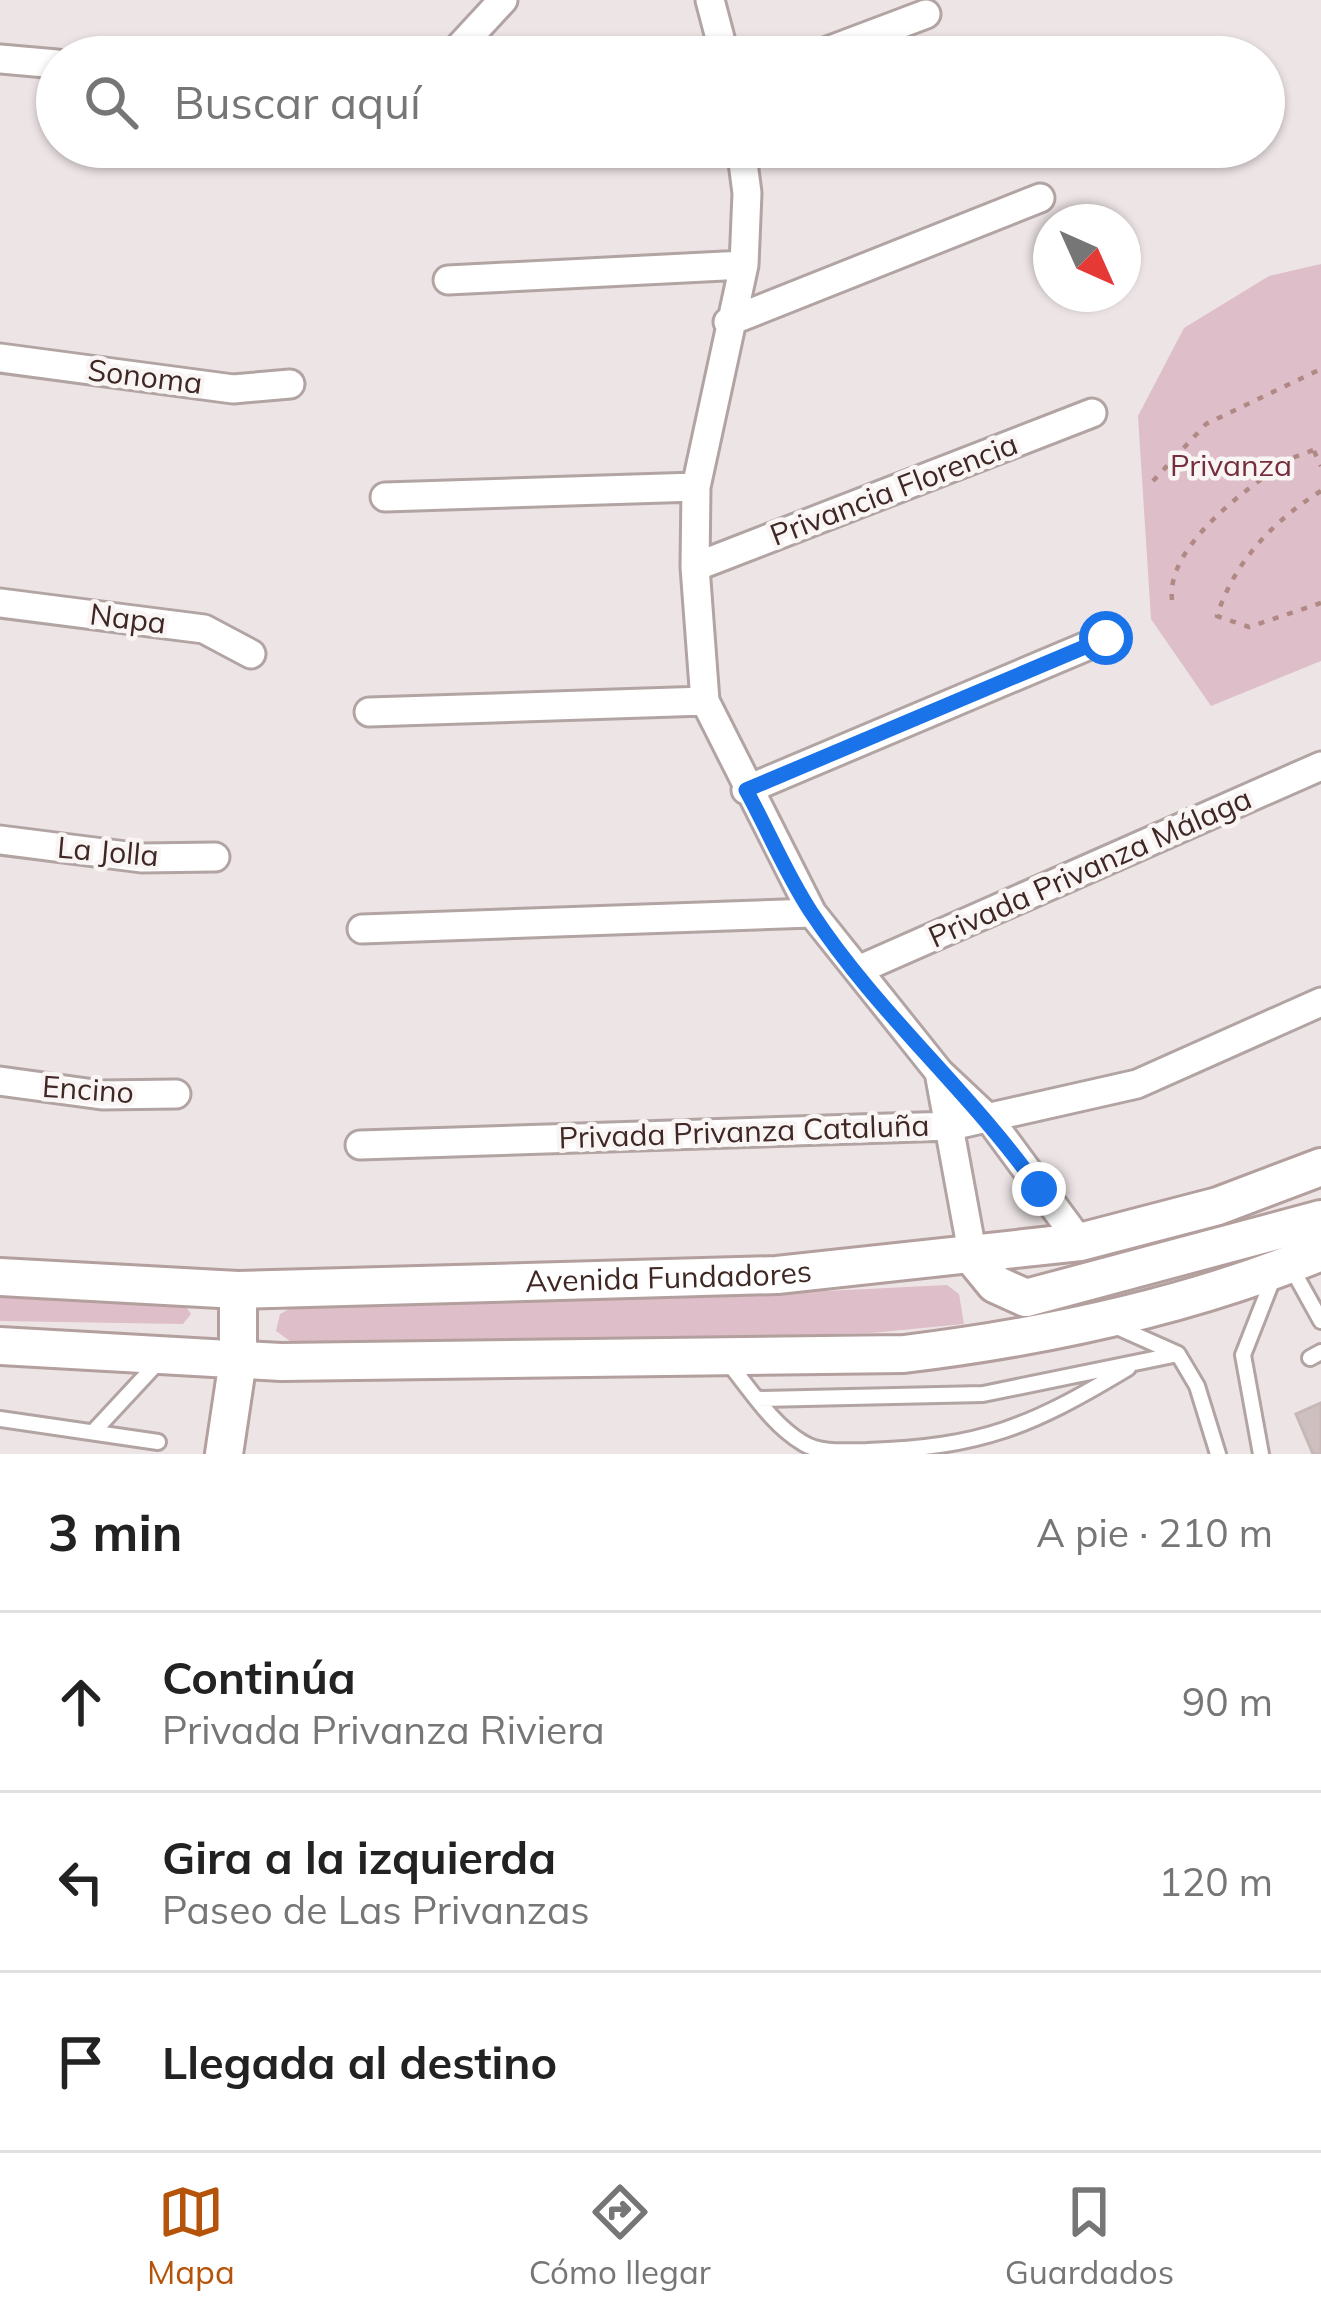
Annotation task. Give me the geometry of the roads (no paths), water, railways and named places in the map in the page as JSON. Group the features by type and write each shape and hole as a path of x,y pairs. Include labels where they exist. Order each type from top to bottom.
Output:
{"main road":[{"name":"Avenida Fundadores","path":"0,1277 238,1290 778,1275 1080,1242 1218,1206 1321,1167"},
{"path":"973,1257 995,1284 1026,1298 1174,1263 1321,1219"},
{"path":"0,1346 238,1360 904,1354 997,1343 1296,1263"},
{"path":"224,1454 238,1360 238,1290"}],"street":[{"path":"470,36 503,0"},
{"path":"710,0 719,36"},
{"path":"868,36 926,14"},
{"path":"0,59 36,62"},
{"path":"744,168 744,265 696,487 695,567 705,701 812,913 939,1072 990,1120 1080,1242"},
{"path":"728,322 1040,198"},
{"path":"448,280 744,265"},
{"name":"Sonoma","path":"0,358 233,388 290,384"},
{"name":"Privancia Florencia","path":"695,567 1093,412"},
{"path":"385,497 696,487"},
{"name":"Napa","path":"0,602 205,629 251,654"},
{"path":"746,790 1106,638"},
{"path":"369,712 705,701"},
{"name":"Privada Privanza Málaga","path":"858,970 1321,766"},
{"name":"La Jolla","path":"0,840 142,858 215,857"},
{"path":"362,929 812,913"},
{"name":"Privada Privanza Cataluña","path":"360,1144 951,1126 1137,1084 1321,1002"},
{"path":"939,1072 973,1257"},
{"name":"Encino","path":"0,1082 102,1095 176,1094"}],"lane":[{"path":"1296,1263 1321,1321"},
{"path":"1260,1449 1243,1355 1296,1263"},
{"path":"1100,1319 1178,1354 1197,1386 1217,1450"},
{"path":"758,1399 983,1394 1128,1368 1178,1354"},
{"path":"723,1356 805,1445 836,1451 970,1444 1056,1411 1128,1368"},
{"path":"95,1430 162,1359"},
{"path":"0,1419 158,1442"}],"park label":[{"name":"Privanza","path":"1231,466"}]}
